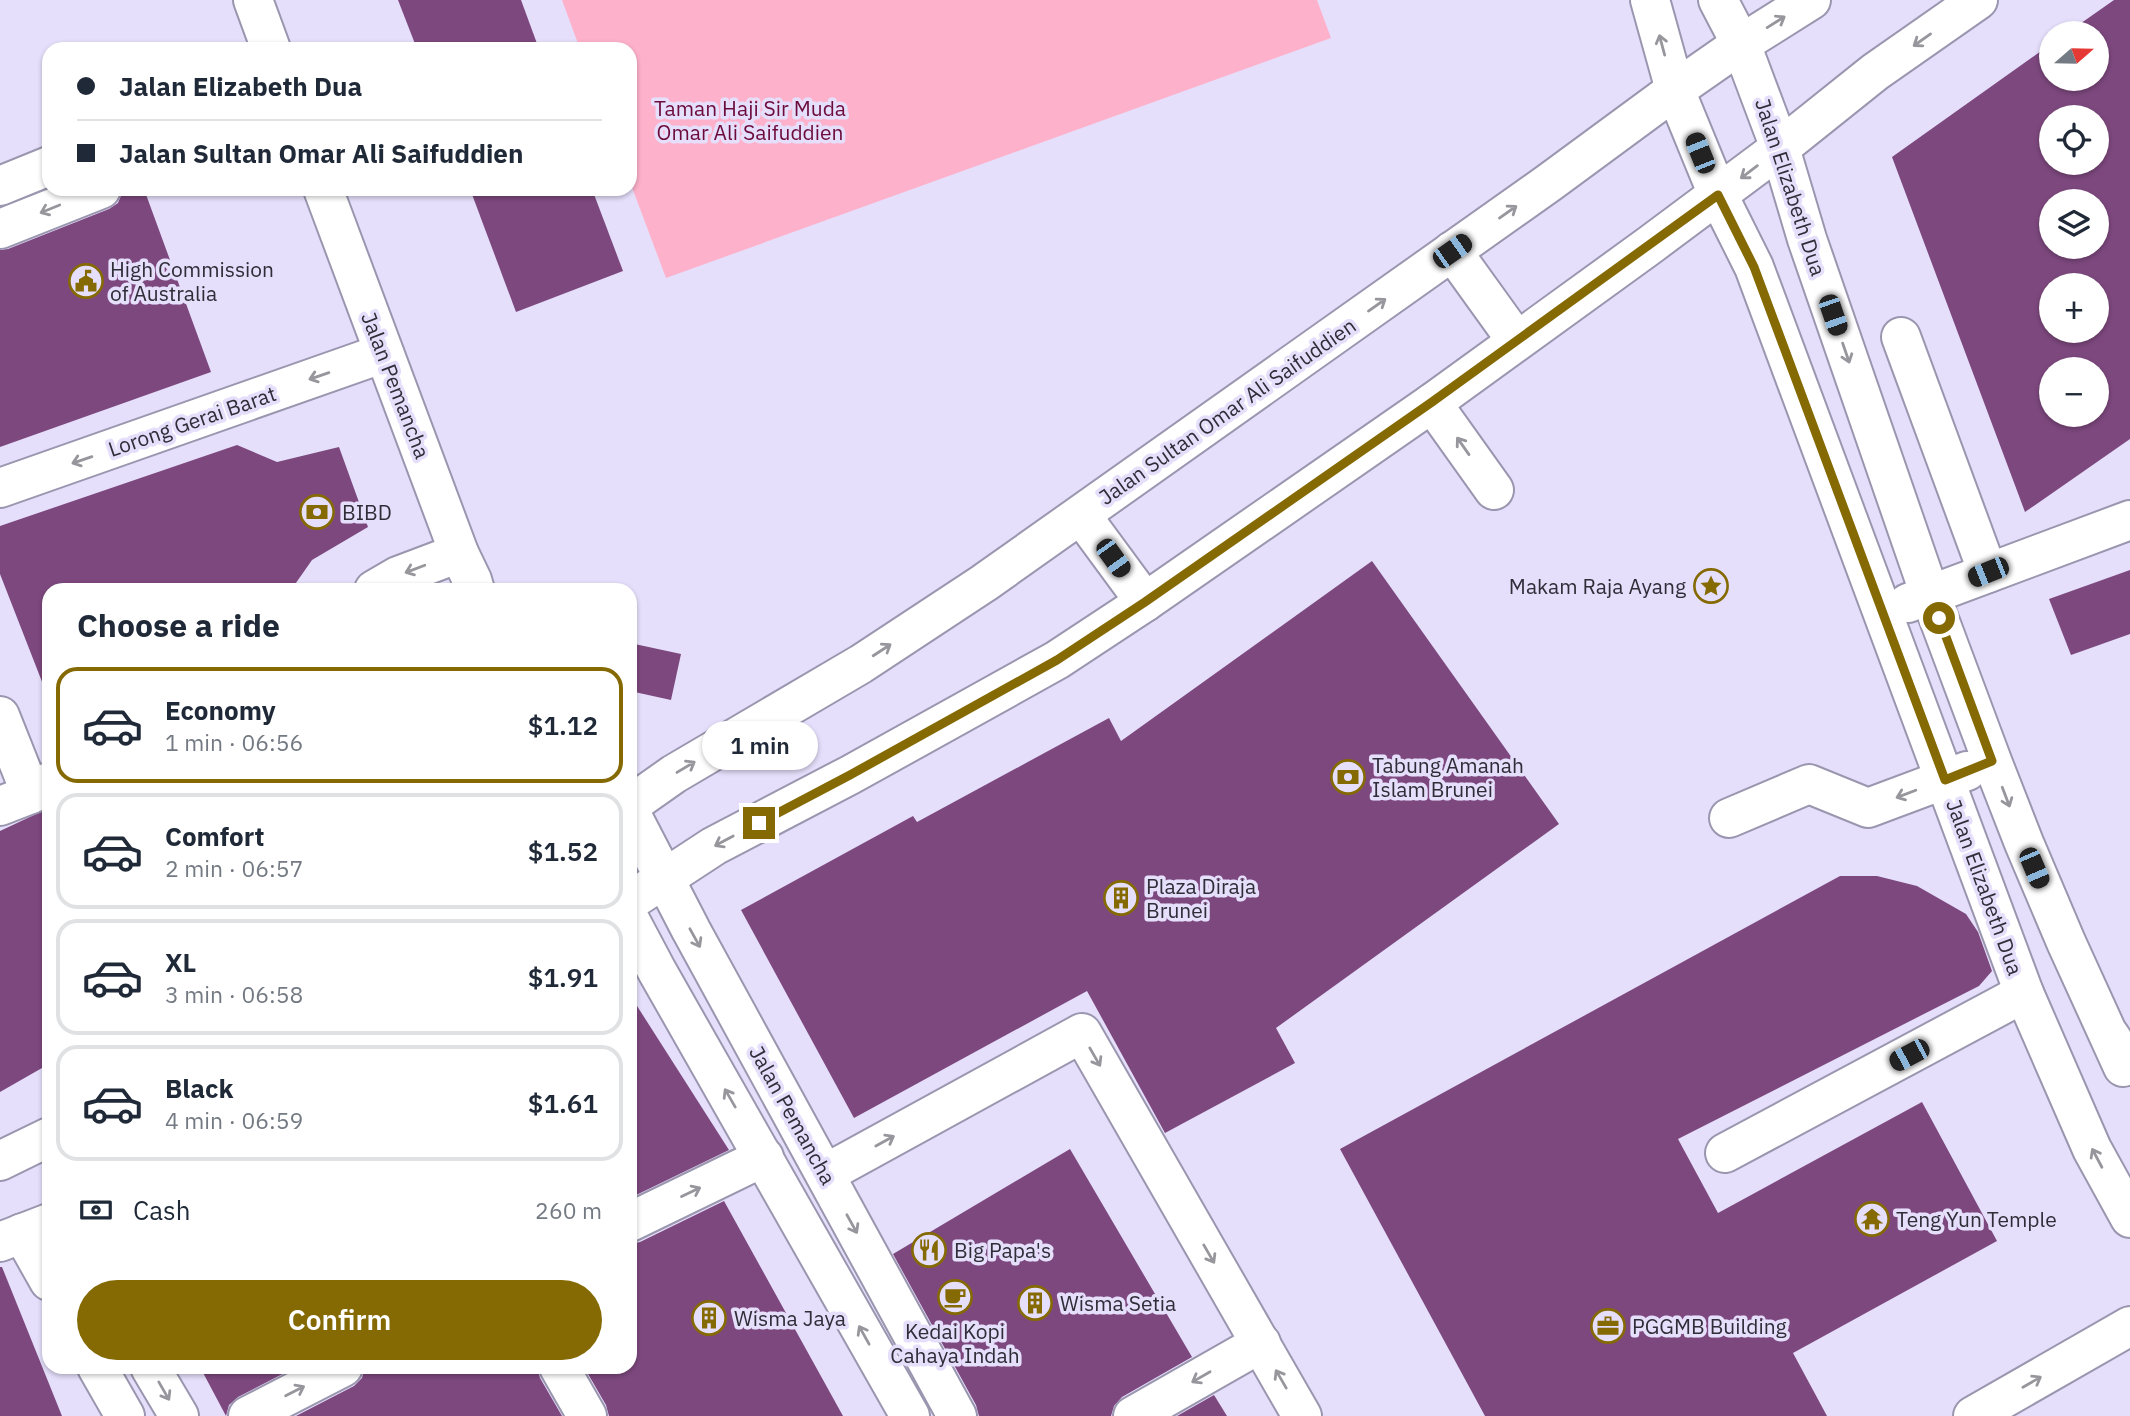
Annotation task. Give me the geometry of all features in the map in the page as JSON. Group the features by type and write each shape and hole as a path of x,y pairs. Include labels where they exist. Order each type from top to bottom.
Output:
{"street":[{"path":"253,0 268,42"},
{"name":"Jalan Elizabeth Dua","path":"1650,0 1675,90 1718,195 1754,267 2024,993 2092,1149 2130,1218"},
{"name":"Jalan Elizabeth Dua","path":"1718,0 1741,44 1780,148 1807,239 1930,594 1992,761 2056,918 2120,1051 2130,1082"},
{"name":"Jalan Sultan Omar Ali Saifuddien","path":"637,800 674,774 861,664 984,583 1550,182 1675,90 1811,0"},
{"path":"637,896 714,846 850,775 1057,660 1145,602 1432,402 1718,195 1875,72 1978,0"},
{"path":"0,186 42,169"},
{"path":"0,229 83,196"},
{"name":"Jalan Pemancha","path":"326,196 472,578"},
{"path":"1452,251 1516,341"},
{"path":"1901,337 1988,572"},
{"name":"Lorong Gerai Barat","path":"0,488 384,353"},
{"path":"1432,402 1494,490"},
{"path":"1082,515 1145,602"},
{"path":"1883,612 2130,520"},
{"path":"386,583 398,576 472,578"},
{"path":"0,716 27,794"},
{"path":"1729,818 1808,784 1868,808 1992,761"},
{"name":"Jalan Pemancha","path":"637,826 957,1416"},
{"path":"637,933 910,1416"},
{"path":"1725,1153 2024,993"},
{"path":"825,1174 1082,1033 1302,1416"},
{"path":"1,1157 42,1140"},
{"path":"637,1219 764,1157"},
{"path":"24,1233 42,1268"},
{"path":"1973,1416 2130,1326"},
{"path":"1133,1416 1261,1343"},
{"path":"101,1374 125,1416"},
{"path":"154,1374 178,1416"},
{"path":"248,1416 329,1374"},
{"path":"563,1374 587,1416"}],"green space":[{"name":"Taman Haji Sir Muda Omar Ali Saifuddien","path":"562,0 1317,0 1331,38 666,278 635,196 637,42 577,42"}],"building":[{"path":"398,0 521,0 536,42 414,42"},
{"path":"2114,0 2130,0 2130,439 2025,512 1892,157 2039,53 2039,91 2109,91 2109,21 2084,21"},
{"path":"121,196 147,196 211,372 0,447 0,250 109,209 118,203"},
{"path":"473,196 595,196 623,271 516,312"},
{"path":"237,445 277,462 339,447 368,527 312,560 296,583 42,583 42,682 0,574 0,526"},
{"path":"1372,561 1559,824 1276,1028 1295,1063 1165,1133 1087,991 854,1118 741,910 913,816 917,822 1109,718 1121,741"},
{"path":"2130,570 2130,634 2071,655 2049,599"},
{"path":"637,645 681,654 671,700 637,693"},
{"path":"42,811 42,1068 0,1092 0,831"},
{"path":"1840,876 1877,876 1917,886 1966,914 1978,932 1992,971 1979,986 1678,1139 1718,1213 1922,1102 1997,1241 1793,1353 1827,1416 1485,1416 1340,1149"},
{"path":"637,1006 729,1150 637,1195"},
{"name":"Wisma Setia","path":"1070,1149 1192,1357 1122,1397 1114,1406 1111,1416 979,1416 976,1405 893,1254"},
{"name":"Wisma Jaya","path":"724,1201 843,1416 609,1416 606,1405 588,1374 637,1374 637,1243"},
{"path":"2,1267 42,1366 42,1374 45,1374 62,1416 0,1416"},
{"path":"204,1374 282,1374 238,1397 229,1405 226,1416"},
{"path":"363,1374 539,1374 562,1416 296,1416 354,1386"},
{"path":"1214,1395 1227,1416 1177,1416"}],"place":[{"name":"High Commission of Australia","path":"86,281"},
{"name":"BIBD","path":"317,512"},
{"name":"Makam Raja Ayang","path":"1711,586"},
{"name":"Tabung Amanah Islam Brunei","path":"1348,777"},
{"name":"Plaza Diraja Brunei","path":"1121,898"},
{"name":"Teng Yun Temple","path":"1872,1219"},
{"name":"Big Papa's","path":"929,1250"},
{"name":"Kedai Kopi Cahaya Indah","path":"955,1297"},
{"name":"Wisma Setia","path":"1035,1303"},
{"name":"Wisma Jaya","path":"709,1318"},
{"name":"PGGMB Building","path":"1608,1326"}],"route":[{"path":"759,823 1057,660 1432,402 1718,195 1754,267 1945,780 1992,761 1939,618"}]}
